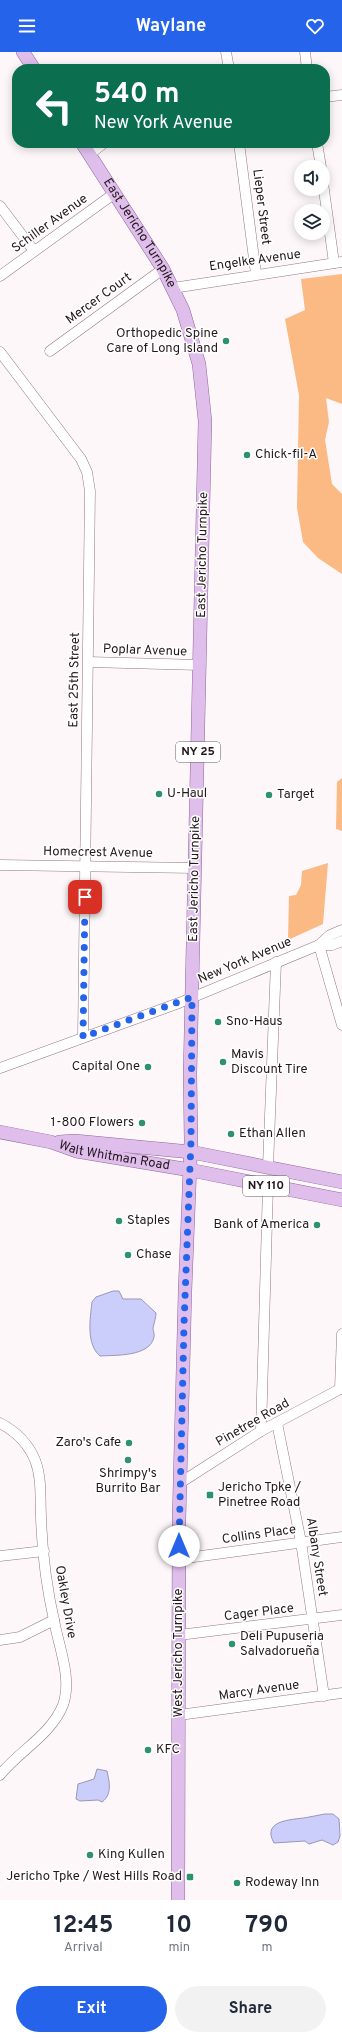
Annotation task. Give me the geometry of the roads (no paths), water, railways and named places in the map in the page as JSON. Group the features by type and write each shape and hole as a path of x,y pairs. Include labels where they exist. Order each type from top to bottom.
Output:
{"main road":[{"path":"23,52 31,64"},
{"name":"East Jericho Turnpike","path":"86,148 163,269 173,288 183,310 199,364 204,401 204,474 192,997"},
{"name":"West Jericho Turnpike","path":"178,1900 180,1484 191,1152 192,997"},
{"name":"Walt Whitman Road","path":"0,1132 51,1142 76,1151 190,1170 342,1200"},
{"name":"Walt Whitman Road","path":"51,1142 74,1141 191,1152 342,1182"}],"street":[{"path":"226,52 228,64"},
{"path":"305,52 306,64"},
{"path":"330,96 342,95"},
{"name":"Lieper Street","path":"240,148 256,274"},
{"path":"318,148 320,160"},
{"name":"Schiller Avenue","path":"0,276 115,193"},
{"path":"325,196 338,263"},
{"path":"0,206 34,251"},
{"name":"Engelke Avenue","path":"173,288 256,274 338,263"},
{"name":"Mercer Court","path":"50,351 163,269"},
{"name":"East 25th Street","path":"0,352 81,459 87,472 90,491 83,1037"},
{"name":"Poplar Avenue","path":"89,662 200,665"},
{"name":"Homecrest Avenue","path":"0,865 195,868"},
{"name":"New York Avenue","path":"0,1068 192,997 319,945 330,935 342,930"},
{"name":"New York Avenue","path":"319,945 332,945 342,941"},
{"path":"319,945 342,1025"},
{"path":"268,1167 276,962"},
{"path":"261,1431 268,1186"},
{"path":"341,1388 342,1334"},
{"name":"Pinetree Road","path":"180,1484 261,1431 341,1388"},
{"name":"Albany Street","path":"277,1422 301,1542 324,1696"},
{"name":"Oakley Drive","path":"0,1423 20,1438 34,1458 41,1490 40,1516 44,1551 54,1620 65,1672 66,1688 63,1705 55,1719 45,1731 1,1772"},
{"name":"Collins Place","path":"179,1559 342,1537"},
{"path":"0,1556 44,1551"},
{"name":"Cager Place","path":"179,1635 342,1615"},
{"path":"0,1640 20,1637 54,1620"},
{"name":"Marcy Avenue","path":"179,1715 342,1693"}],"water":[{"path":"113,1291 119,1291 123,1299 141,1299 156,1313 153,1328 154,1336 151,1344 139,1352 123,1355 100,1356 93,1345 90,1331 92,1302 96,1297"},
{"path":"97,1769 107,1771 109,1779 108,1795 102,1802 98,1800 80,1801 76,1799 78,1784 94,1779"},
{"path":"333,1814 339,1819 340,1836 338,1842 333,1845 322,1840 309,1844 305,1841 274,1843 271,1835 272,1829 276,1825 289,1820"}],"place":[{"name":"Orthopedic Spine Care of Long Island","path":"226,341"},
{"name":"Chick-fil-A","path":"247,455"},
{"name":"U-Haul","path":"159,794"},
{"name":"Target","path":"269,795"},
{"name":"Sno-Haus","path":"218,1022"},
{"name":"Mavis Discount Tire","path":"223,1062"},
{"name":"Capital One","path":"148,1067"},
{"name":"1-800 Flowers","path":"142,1123"},
{"name":"Ethan Allen","path":"231,1134"},
{"name":"Staples","path":"119,1221"},
{"name":"Bank of America","path":"317,1225"},
{"name":"Chase","path":"128,1255"},
{"name":"Zaro's Cafe","path":"129,1443"},
{"name":"Shrimpy's Burrito Bar","path":"128,1460"},
{"name":"Jericho Tpke / Pinetree Road","path":"210,1495"},
{"name":"Deli Pupuseria Salvadorueña","path":"232,1644"},
{"name":"KFC","path":"148,1750"},
{"name":"King Kullen","path":"90,1855"},
{"name":"Jericho Tpke / West Hills Road","path":"190,1877"},
{"name":"Rodeway Inn","path":"237,1883"}]}
